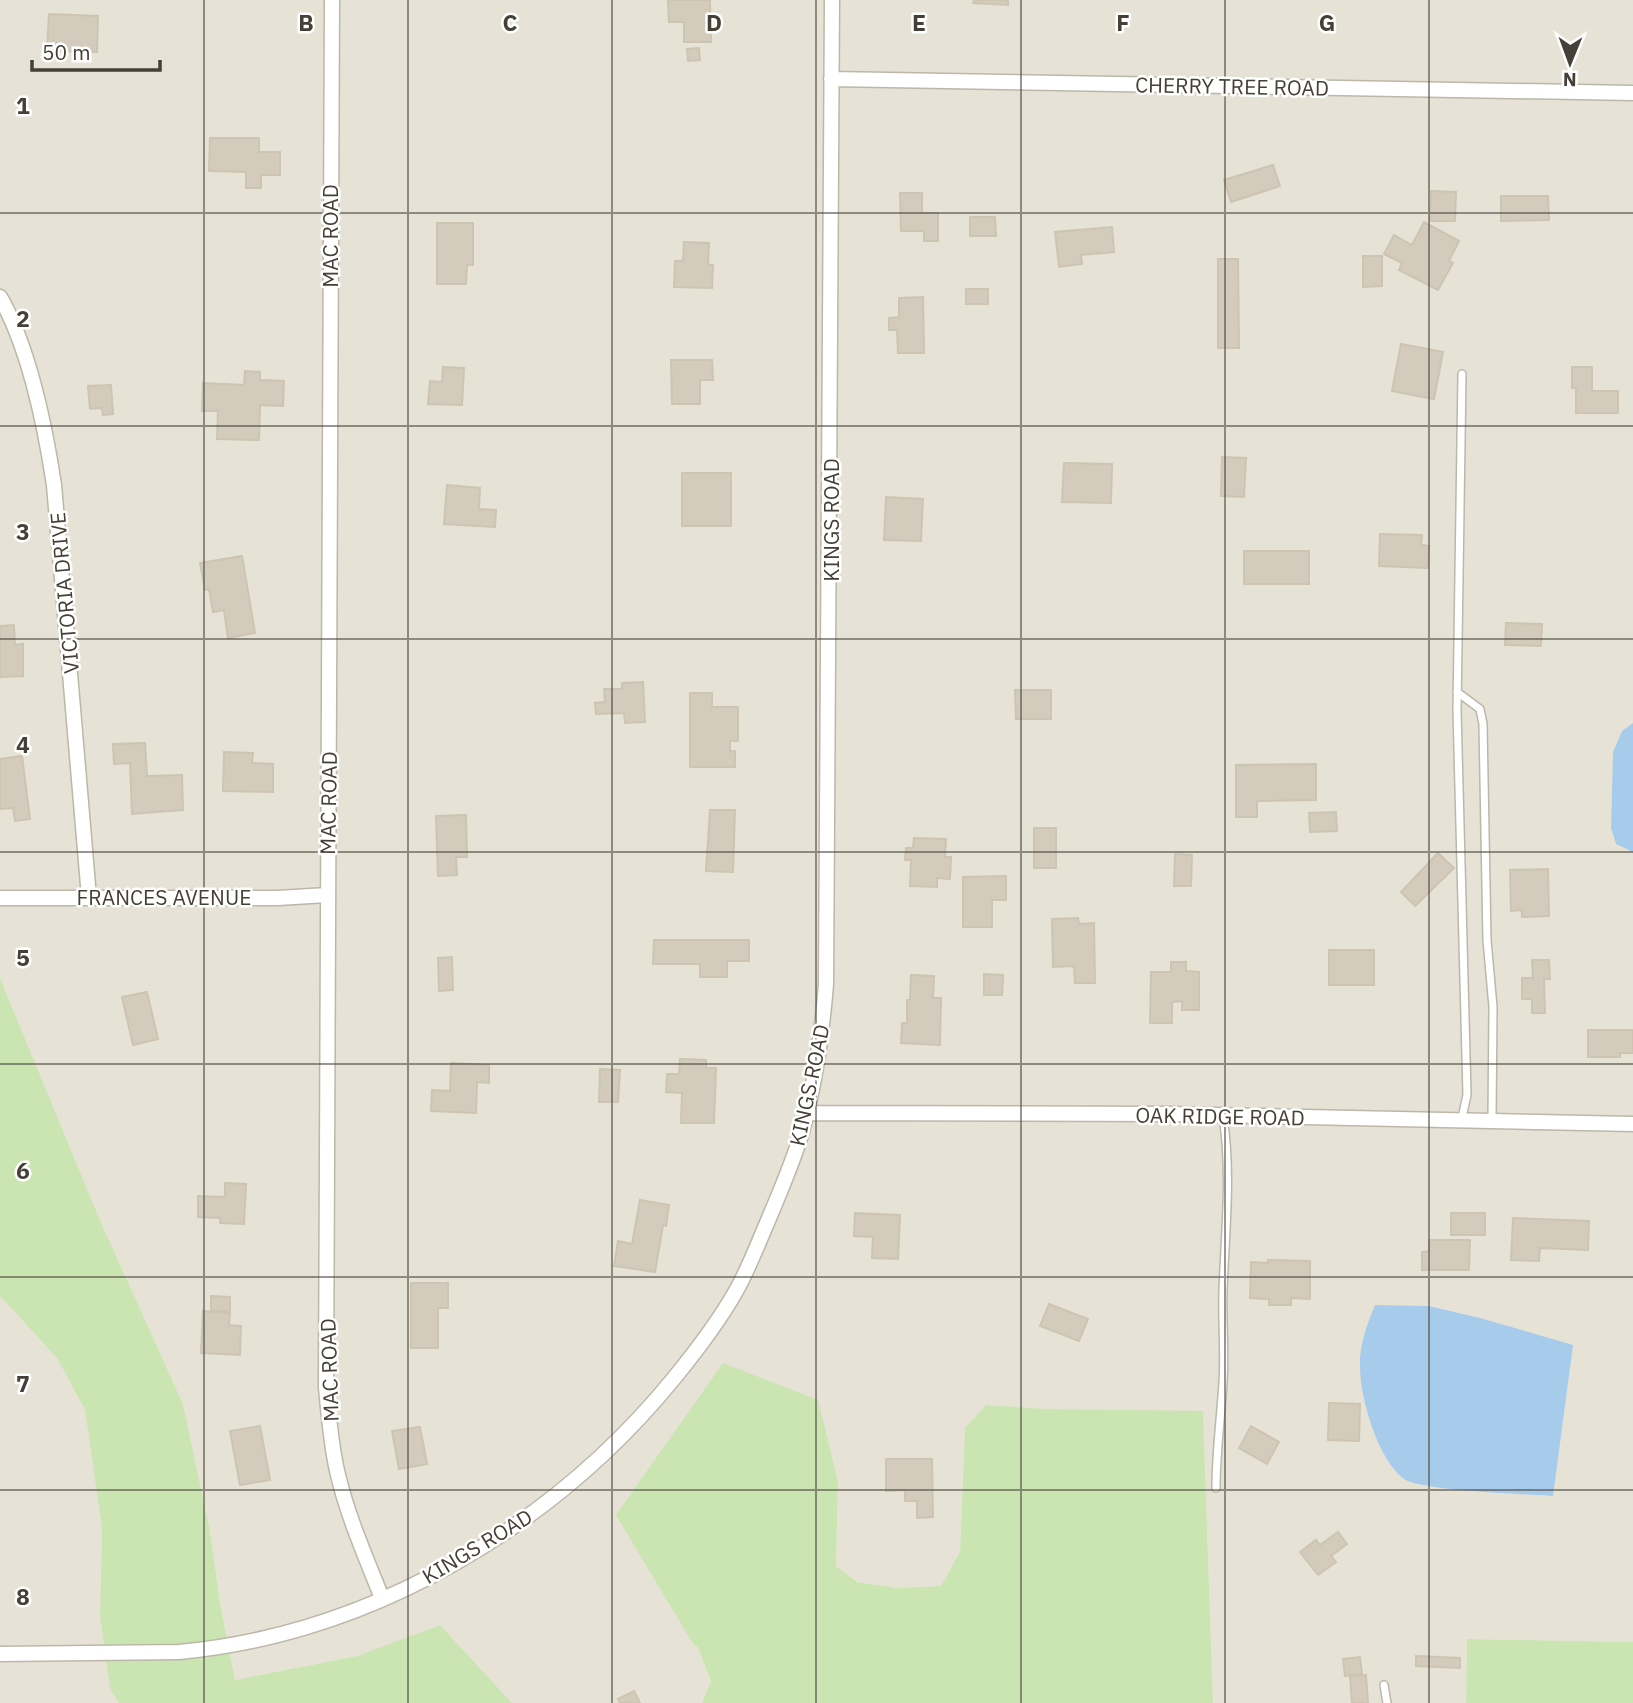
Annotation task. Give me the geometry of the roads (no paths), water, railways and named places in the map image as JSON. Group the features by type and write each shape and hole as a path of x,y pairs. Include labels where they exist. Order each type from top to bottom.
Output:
{"street":[{"name":"MAC ROAD","path":"332,0 327,1388 330,1432 338,1475 382,1598"},
{"name":"KINGS ROAD","path":"0,1654 179,1652 207,1649 299,1629 333,1618 439,1572 505,1533 576,1479 650,1408 695,1352 736,1291 790,1169 806,1113 821,1036 827,984 832,0"},
{"name":"CHERRY TREE ROAD","path":"831,79 1633,93"},
{"name":"VICTORIA DRIVE","path":"0,297 26,362 46,437 54,485 89,897"},
{"name":"FRANCES AVENUE","path":"0,898 278,898 327,895"},
{"name":"OAK RIDGE ROAD","path":"806,1113 1223,1115 1633,1124"}],"lane":[{"path":"1461,1122 1467,1095 1457,692 1462,374"},
{"path":"1457,692 1480,709 1483,724 1487,940 1493,1007 1492,1122"},
{"path":"1216,1488 1223,1381 1223,1291 1229,1190 1223,1115"},
{"path":"1384,1685 1387,1703"}],"water":[{"path":"1633,723 1633,852 1616,844 1611,828 1613,752 1622,731"},
{"path":"1375,1305 1429,1306 1573,1345 1553,1496 1431,1486 1404,1479 1395,1470 1386,1458 1372,1428 1361,1380 1362,1343"}]}
